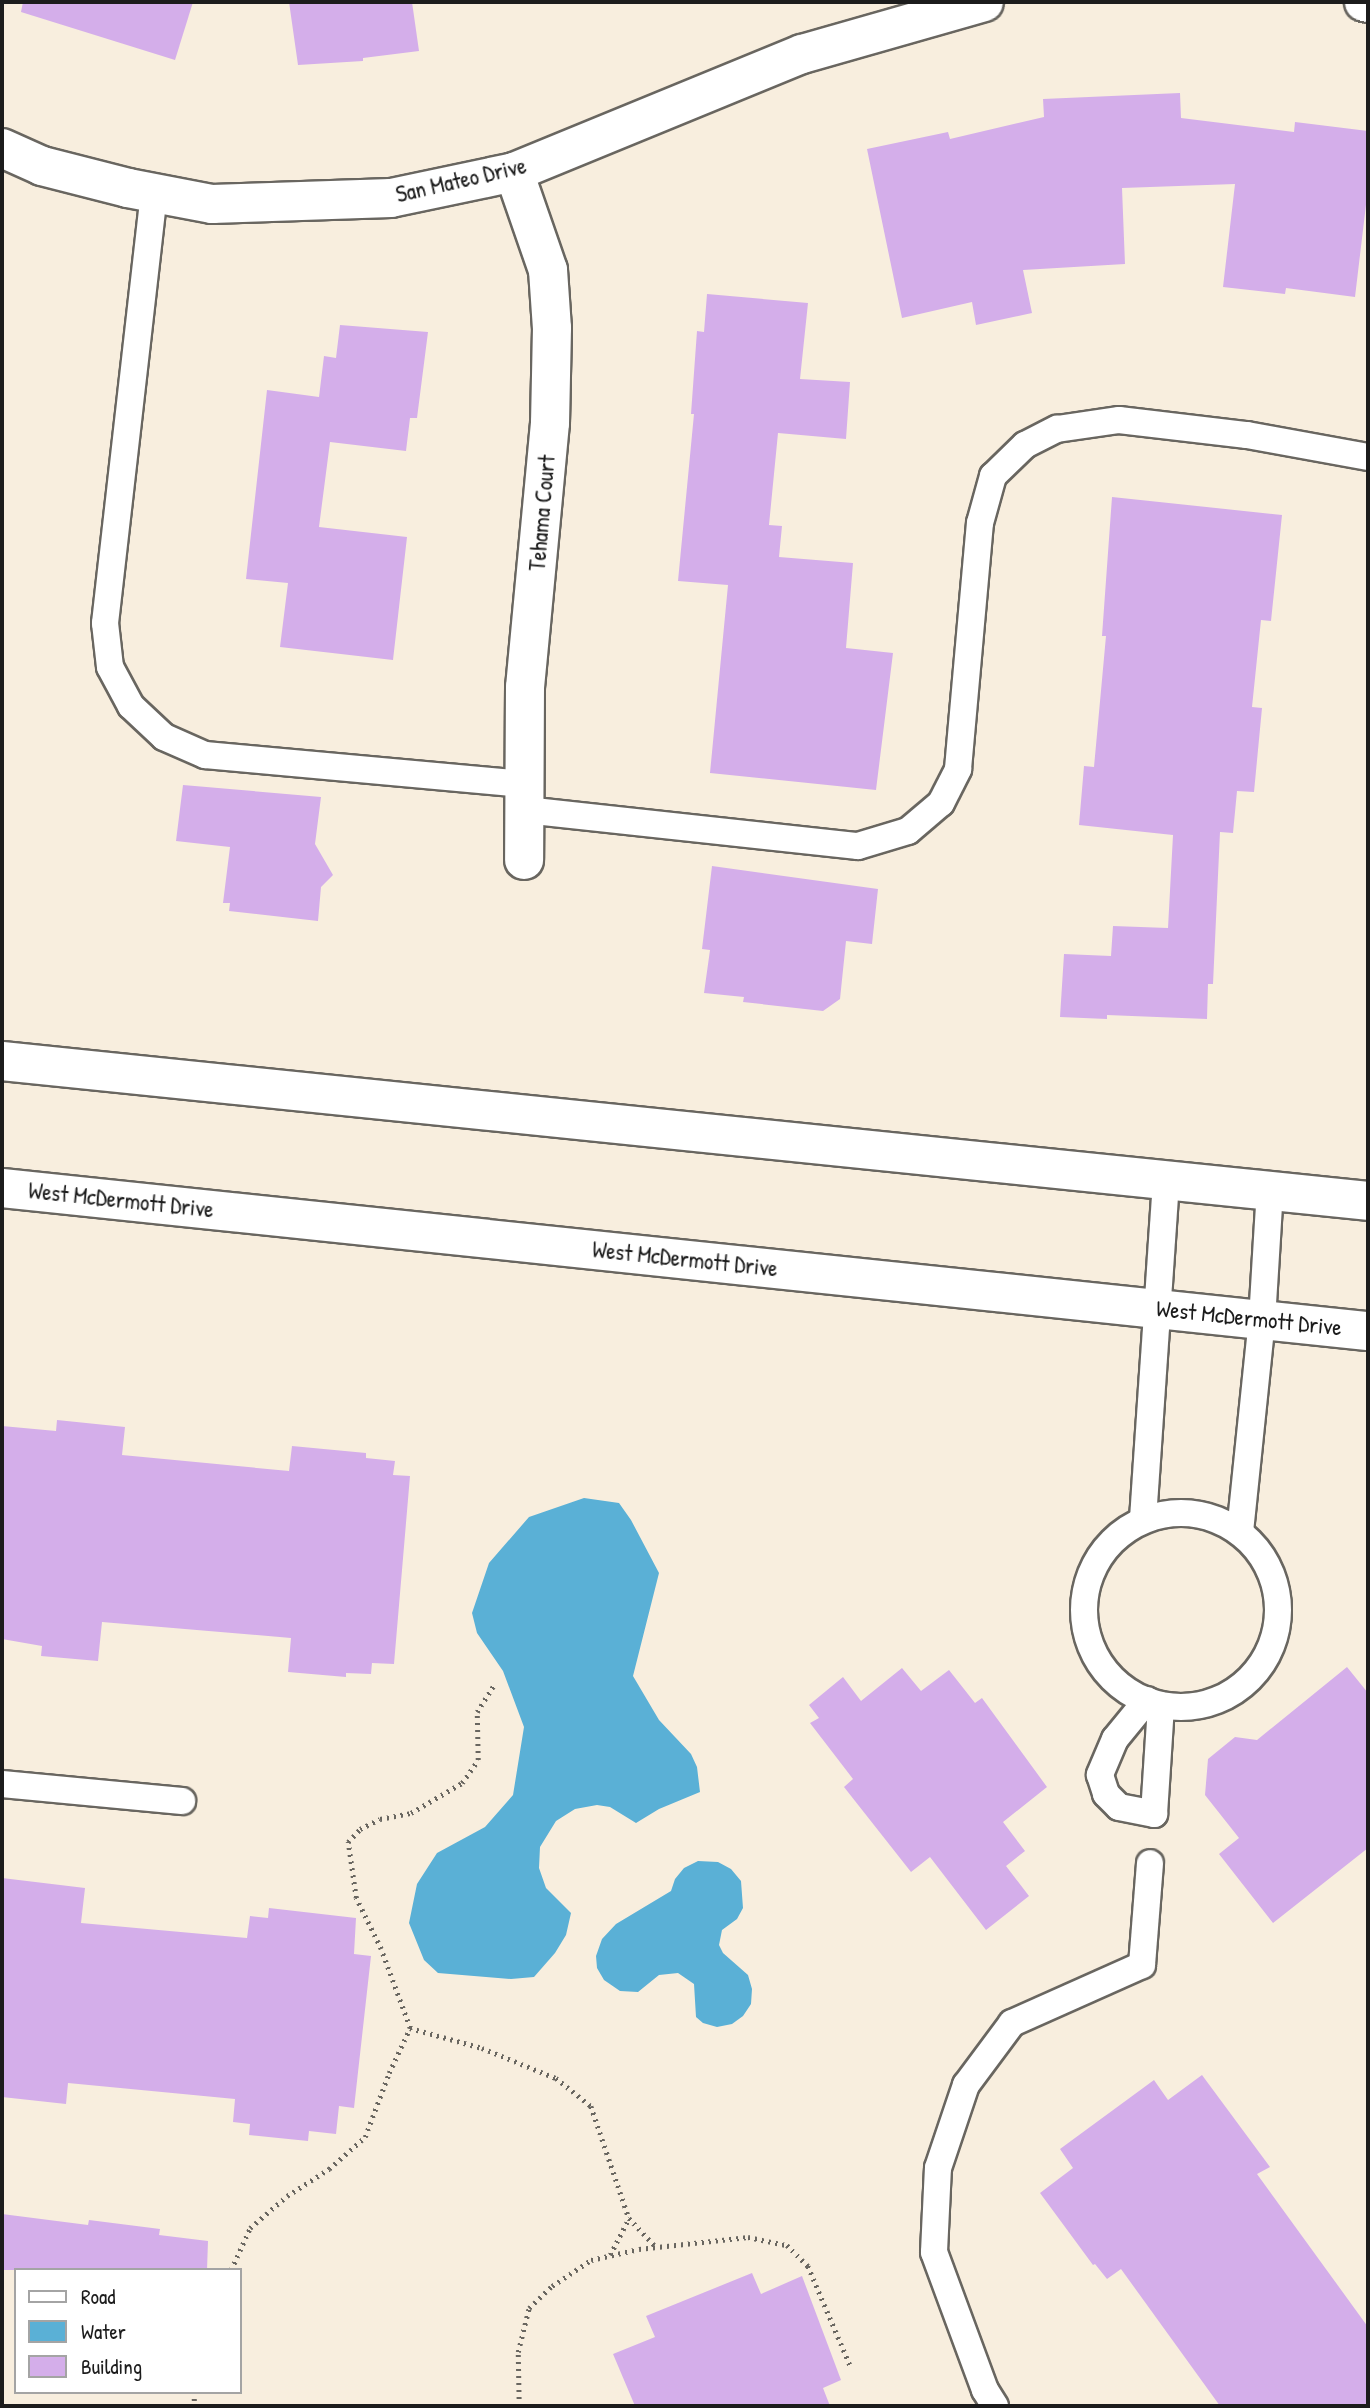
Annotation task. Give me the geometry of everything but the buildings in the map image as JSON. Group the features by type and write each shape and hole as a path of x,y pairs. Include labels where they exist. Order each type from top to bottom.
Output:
{"main road":[{"name":"San Mateo Drive","path":"2,148 42,166 212,204 391,198 514,172 802,54 984,2"},
{"name":"Tehama Court","path":"514,172 548,270 552,328 550,423 525,687 524,860"},
{"path":"2,1061 1368,1201"},
{"name":"West McDermott Drive","path":"2,1188 1368,1331"}],"lane":[{"path":"154,193 105,623 110,667 131,706 164,737 205,755 525,797 858,846 908,831 941,803 958,769 981,523 993,476 1025,445 1057,429 1119,420 1247,435 1368,457"},
{"path":"1143,1519 1166,1179"},
{"path":"1240,1532 1262,1320 1270,1191"},
{"path":"1168,1512 1193,1513 1218,1520 1240,1532 1259,1550 1272,1573 1279,1602 1277,1632 1266,1660 1246,1684 1220,1699 1191,1707 1154,1702 1113,1680 1096,1658 1086,1633 1083,1605 1088,1578 1112,1540 1143,1519 1168,1512"},
{"path":"1154,1702 1154,1814 1119,1807 1105,1794 1100,1775 1115,1739 1154,1702"},
{"path":"2,1784 182,1801"},
{"path":"995,2406 985,2390 934,2252 939,2168 966,2085 1012,2023 1142,1965 1150,1863"}],"path":[{"path":"232,2268 250,2228 286,2196 329,2169 365,2137 389,2073 410,2028 381,1950 356,1898 348,1842 360,1829 380,1819 411,1813 463,1783 478,1760 477,1712 493,1686"},
{"path":"410,2028 482,2048 556,2078 591,2106 629,2218 657,2248"},
{"path":"609,2256 629,2218"},
{"path":"519,2406 518,2352 529,2308 552,2286 591,2260 748,2236 788,2245 808,2266 850,2365"}],"water":[{"path":"584,1498 619,1503 659,1573 633,1676 659,1720 691,1754 697,1767 700,1792 659,1809 636,1823 610,1807 597,1805 575,1809 556,1821 540,1847 539,1868 546,1888 571,1913 566,1935 555,1953 534,1977 511,1979 438,1973 424,1960 409,1923 417,1884 437,1853 485,1827 513,1795 524,1727 503,1671 477,1633 472,1613 489,1563 529,1517"},
{"path":"698,1861 718,1862 731,1869 741,1881 743,1908 737,1919 722,1930 719,1945 723,1953 748,1975 752,1989 751,2004 743,2016 732,2024 717,2027 703,2023 696,2017 694,1984 678,1973 659,1975 638,1992 620,1991 604,1980 597,1968 596,1956 602,1939 616,1924 671,1891 675,1879 684,1868"}]}
